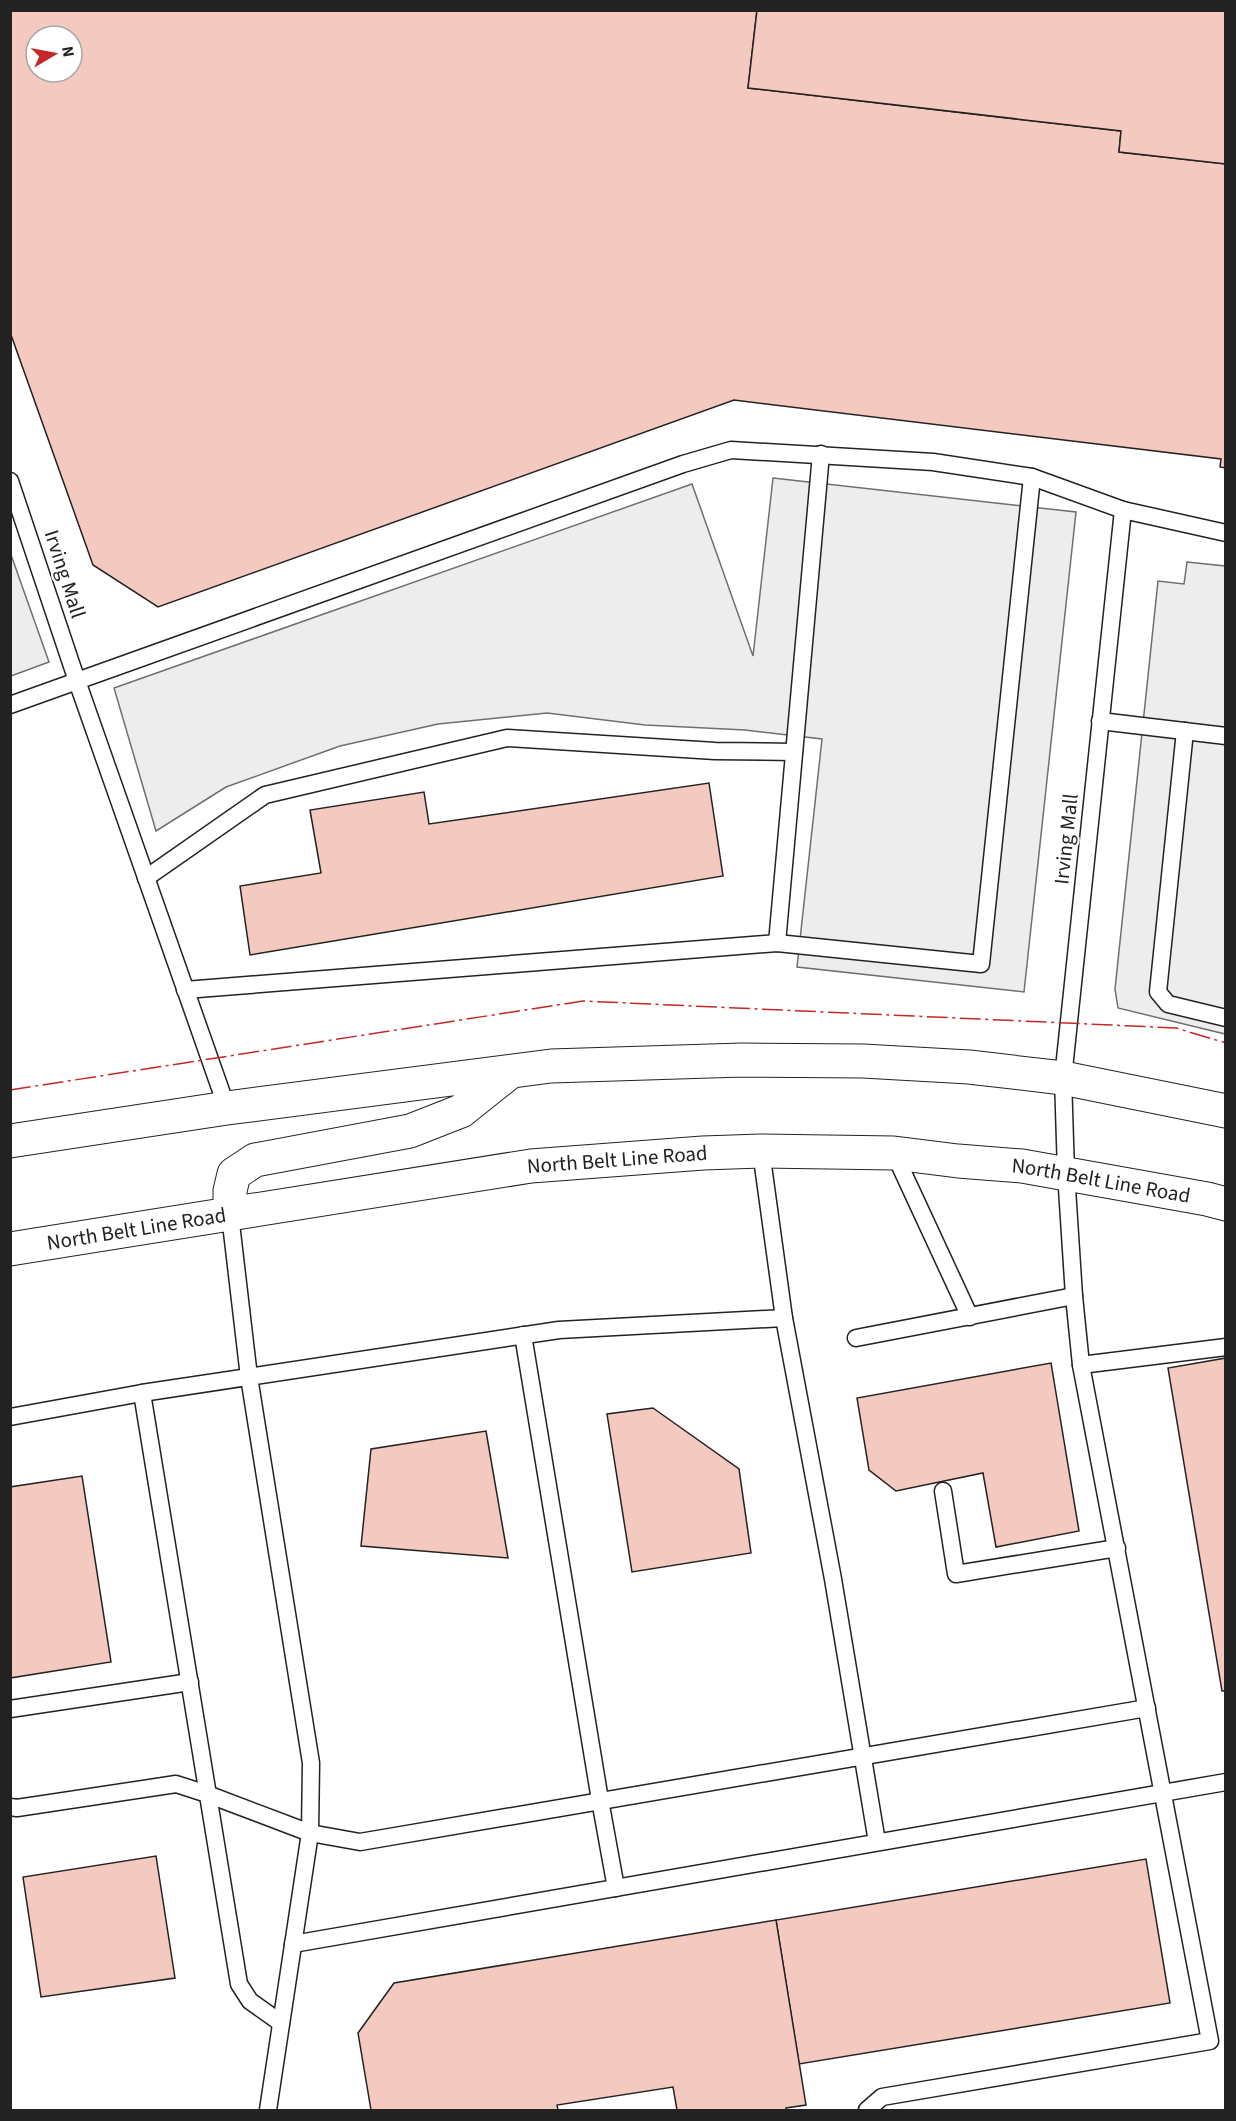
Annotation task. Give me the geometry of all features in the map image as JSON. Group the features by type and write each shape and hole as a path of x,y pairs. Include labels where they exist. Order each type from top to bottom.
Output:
{"main road":[{"path":"10,1141 227,1108 551,1066 742,1060 863,1061 969,1067 1063,1078 1226,1111"},
{"path":"230,1215 230,1191 234,1174 255,1160 410,1131 461,1111 510,1072"},
{"name":"North Belt Line Road","path":"10,1249 531,1166 703,1153 760,1151 894,1153 1022,1166 1226,1204"}],"lane":[{"path":"10,705 682,464 731,450 933,462 1032,477 1123,510 1226,533"},
{"path":"777,943 821,454"},
{"path":"185,990 777,943 981,964 1032,477"},
{"name":"Irving Mall","path":"10,481 77,681 227,1108"},
{"name":"Irving Mall","path":"867,2110 882,2097 1210,2041 1081,1365 1066,1173 1063,1078 1123,510"},
{"path":"1100,721 1226,736"},
{"path":"1185,731 1158,992 1168,1004 1226,1018"},
{"path":"146,879 264,795 507,738 714,751 794,752"},
{"path":"760,1151 784,1318 833,1579 877,1842"},
{"path":"894,1153 970,1317"},
{"path":"230,1215 249,1377 311,1763 309,1833 268,2110"},
{"path":"856,1338 1074,1296"},
{"path":"10,1418 142,1393 560,1330 784,1318"},
{"path":"523,1335 616,1888"},
{"path":"1081,1365 1226,1347"},
{"path":"142,1393 239,1984 250,2001 281,2023"},
{"path":"943,1491 957,1574 1117,1548"},
{"path":"10,1709 190,1682"},
{"path":"10,1807 17,1808 176,1784 309,1833 360,1842 1147,1708"},
{"path":"293,1944 1226,1782"}],"shaded area":[{"path":"773,478 1076,512 1024,992 797,967 822,739 745,730 645,725 547,713 438,724 340,746 226,787 156,831 114,688 692,484 753,656"},
{"path":"10,552 49,662 11,676 10,676"},
{"path":"1187,562 1225,566 1225,1034 1118,1008 1115,989 1158,581 1184,584"}],"building":[{"path":"10,10 757,10 748,88 1121,131 1119,152 1226,164 1226,468 1220,467 1221,459 734,400 158,607 93,565 10,332"},
{"path":"757,10 1226,10 1226,164 1119,152 1121,131 748,88"},
{"path":"709,783 723,876 250,955 240,886 321,873 310,810 424,792 429,824"},
{"path":"1226,1358 1226,1691 1222,1691 1168,1368"},
{"path":"1051,1363 1079,1531 996,1547 983,1473 896,1491 869,1470 857,1398"},
{"path":"653,1408 739,1469 751,1553 632,1572 607,1414"},
{"path":"486,1431 508,1558 361,1546 371,1449"},
{"path":"82,1476 111,1662 10,1678 10,1487"},
{"path":"156,1856 175,1978 41,1997 23,1877"},
{"path":"1146,1859 1170,2003 799,2064 776,1920"},
{"path":"776,1920 806,2105 786,2108 786,2110 677,2110 673,2087 557,2105 558,2110 371,2110 358,2033 394,1983"}],"power":[{"path":"10,1090 583,1001 1176,1028 1226,1043"}]}
